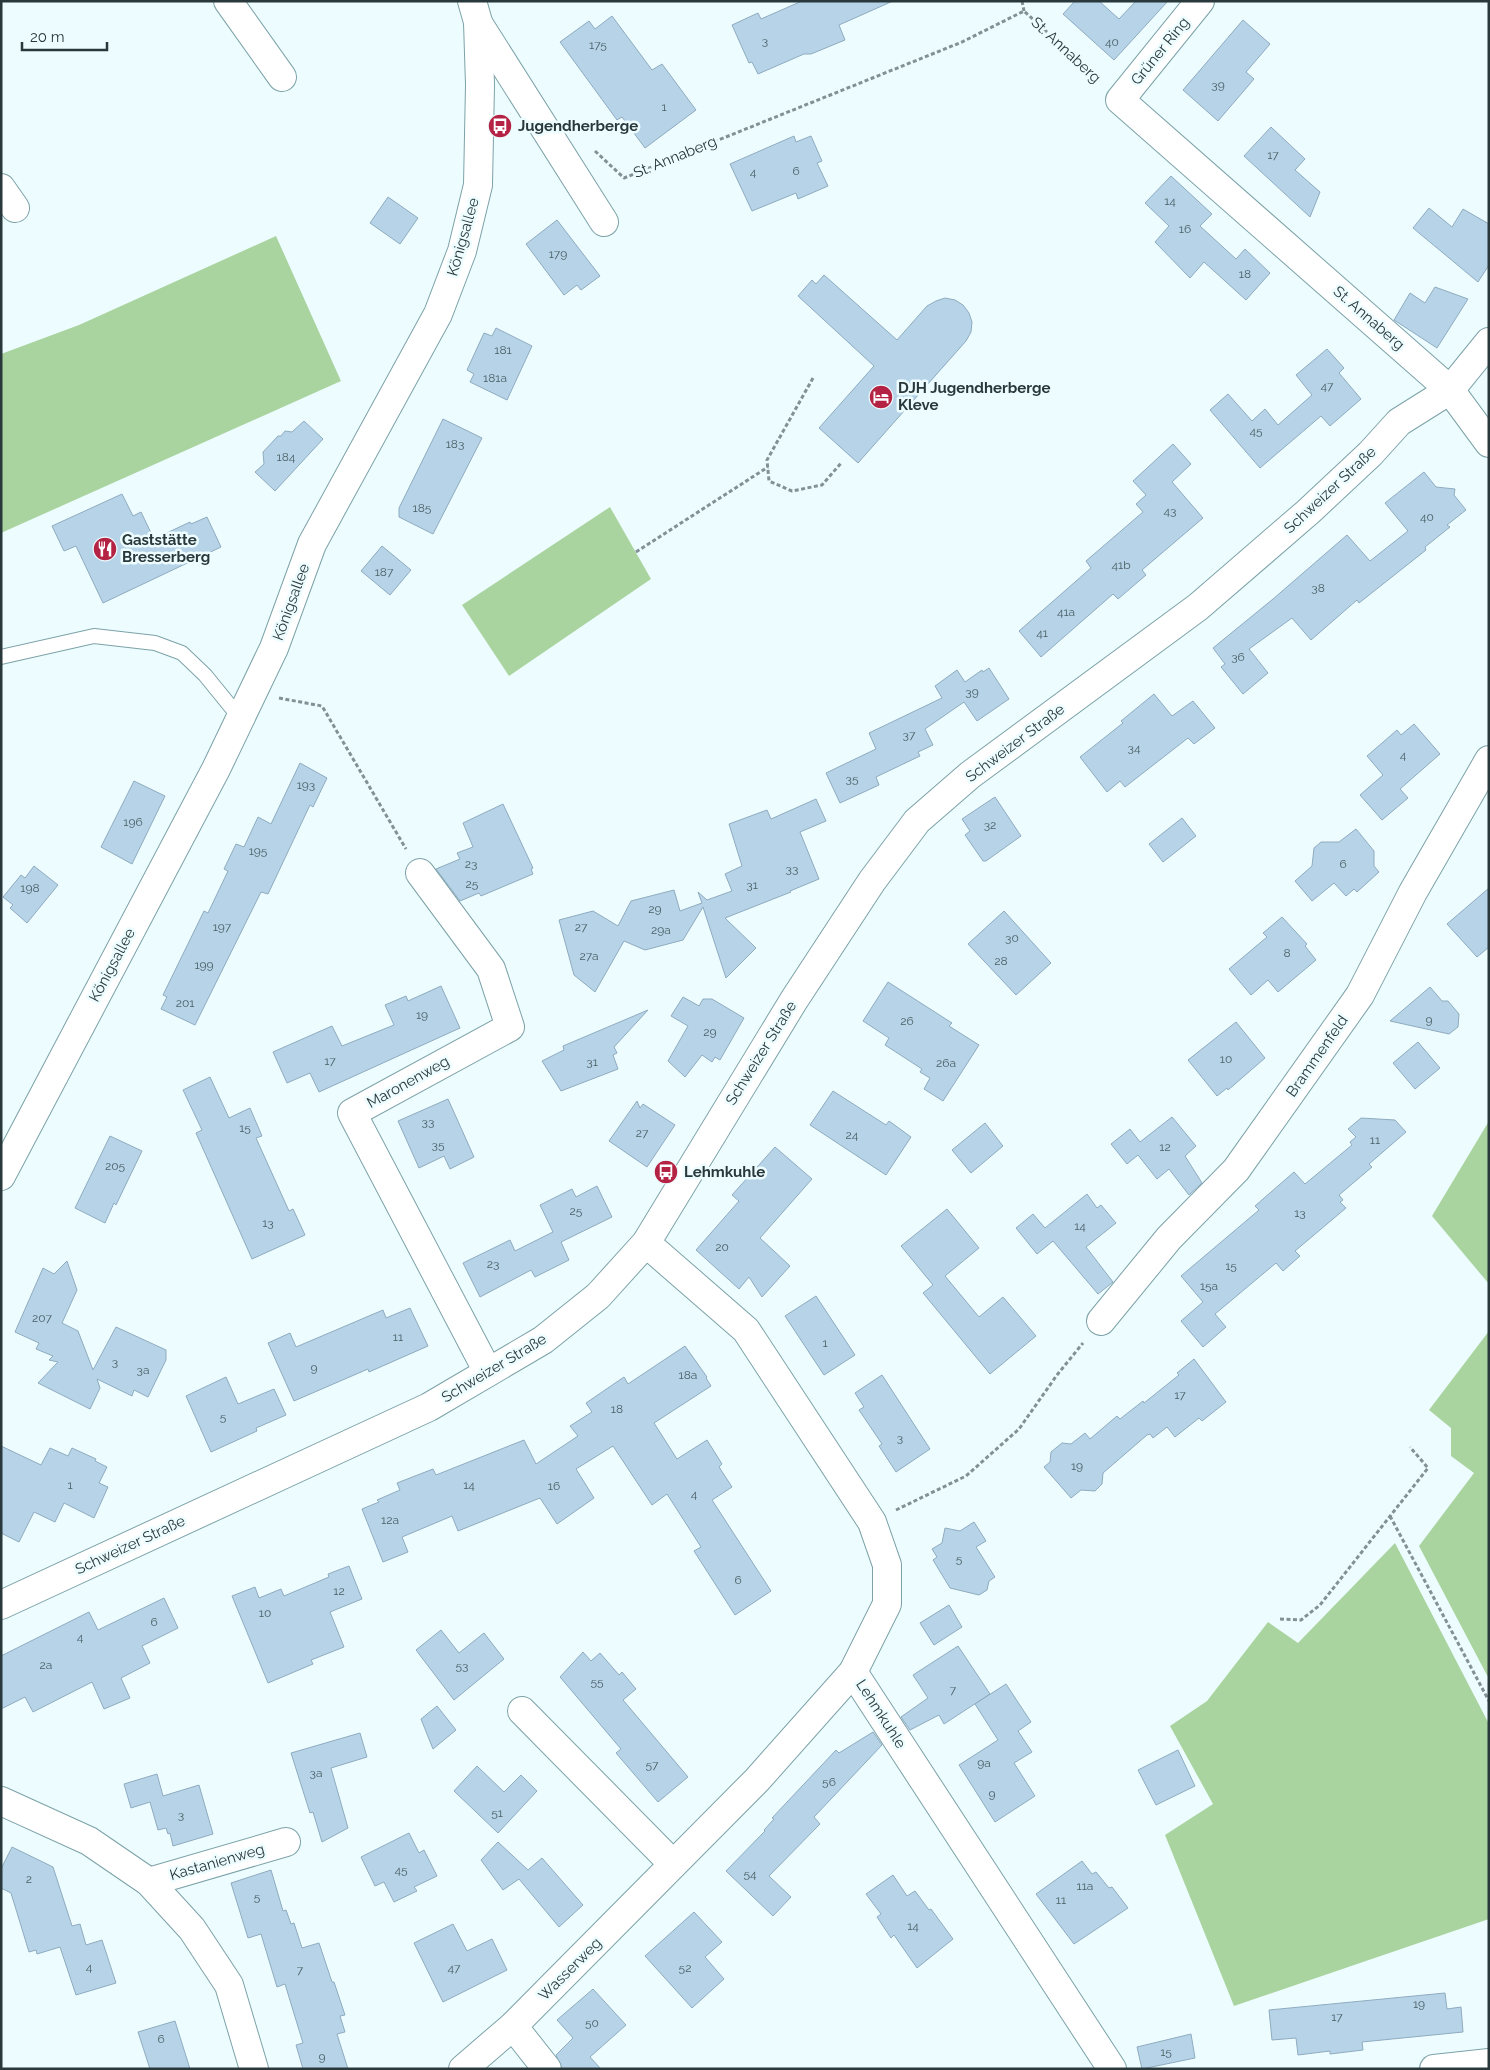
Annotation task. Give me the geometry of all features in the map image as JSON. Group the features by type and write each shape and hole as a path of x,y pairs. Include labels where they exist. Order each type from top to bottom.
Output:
{"street":[{"path":"228,1 282,77"},
{"name":"Grüner Ring","path":"1120,100 1200,1"},
{"path":"475,12 556,149 604,222"},
{"name":"Königsallee","path":"1,1176 216,768 274,648 312,544 438,314 462,251 478,185 480,85 475,12"},
{"name":"St. Annaberg","path":"1120,100 1450,390 1489,443"},
{"name":"Schweizer Straße","path":"1,1605 429,1407 543,1340 598,1296 646,1243 705,1143 799,992 872,881 917,821 970,775 1198,607 1308,512 1370,454 1399,422 1450,390 1489,342"},
{"name":"Brammenfeld","path":"1100,1321 1169,1238 1236,1170 1360,995 1413,892 1489,760"},
{"name":"Maronenweg","path":"420,873 491,969 510,1026 352,1112 488,1372"},
{"name":"Lehmkuhle","path":"646,1243 746,1330 872,1522 887,1565 887,1604 853,1672 1112,2069"},
{"name":"Wasserweg","path":"463,2069 513,2026 758,1780 853,1672"},
{"path":"522,1711 673,1864"},
{"name":"Kastanienweg","path":"1,1801 90,1841 149,1882 192,1929 229,1985 254,2069"},
{"name":"Kastanienweg","path":"149,1882 286,1842"},
{"path":"513,2026 548,2069"},
{"path":"1434,2069 1489,2063"}],"lane":[{"path":"1,657 94,636 156,643 182,653 205,675 240,718"}],"path":[{"path":"1022,1 1024,12"},
{"name":"St. Annaberg","path":"556,149 584,142 624,178 962,42 1024,12 1120,100"},
{"path":"813,378 767,460 769,481 792,491 822,485 842,462"},
{"path":"636,552 768,467"},
{"path":"252,693 322,706 420,873"},
{"path":"872,1522 966,1476 1019,1429 1057,1375 1100,1321"},
{"path":"1280,1619 1301,1620 1320,1605 1428,1468 1410,1447"},
{"path":"1390,1516 1489,1701"}],"green space":[{"path":"276,236 341,381 1,533 1,354 79,325"},
{"path":"610,507 651,579 509,676 462,605"},
{"path":"1489,1121 1489,1284 1432,1216"},
{"path":"1489,1331 1489,1679 1419,1546 1474,1473 1451,1456 1451,1428 1429,1410"},
{"path":"1395,1543 1489,1724 1489,1919 1234,2006 1165,1835 1213,1804 1170,1726 1207,1701 1268,1622 1298,1643"}],"building":[{"path":"802,1 893,1 839,25 845,40 811,54 804,54 758,74 752,62 749,63 732,25 758,13 761,19"},
{"path":"1075,1 1099,1 1119,19 1136,1 1168,1 1114,60 1063,14"},
{"path":"612,16 652,70 662,64 696,110 645,148 622,117 617,120 560,42 589,21 595,29"},
{"path":"1243,20 1270,44 1246,72 1254,79 1218,121 1183,90"},
{"path":"1271,127 1305,159 1295,170 1320,192 1310,217 1244,156"},
{"path":"794,136 796,142 811,136 822,161 817,163 828,186 798,199 796,193 752,211 730,164"},
{"path":"1171,176 1212,214 1200,226 1236,259 1245,249 1270,273 1246,300 1204,262 1190,278 1155,242 1169,226 1145,203"},
{"path":"388,197 418,218 400,244 370,223"},
{"path":"1429,208 1452,227 1463,209 1489,224 1489,265 1478,282 1413,228"},
{"path":"557,220 600,276 581,290 577,285 564,295 526,244"},
{"name":"DJH Jugendherberge Kleve","path":"824,275 897,340 927,306 945,298 955,300 963,305 969,313 972,322 971,332 966,341 858,463 819,428 874,366 798,296 812,280 816,284"},
{"path":"1435,287 1468,299 1437,348 1394,320 1410,293 1425,303"},
{"path":"496,328 532,346 507,400 470,382 474,374 467,370 484,333 492,336"},
{"path":"1327,349 1344,368 1339,373 1361,399 1330,426 1321,416 1260,468 1210,410 1228,394 1252,421 1265,409 1278,425 1312,395 1296,375"},
{"path":"443,419 482,438 433,534 399,517 399,508"},
{"path":"304,421 323,439 275,491 255,472 264,464 263,452 278,436 281,436 285,431 292,432"},
{"path":"1173,444 1191,464 1172,482 1203,518 1142,570 1146,575 1118,599 1113,594 1041,657 1019,631 1091,568 1086,561 1143,512 1136,504 1146,495 1133,481"},
{"path":"1424,472 1436,487 1455,489 1454,495 1466,510 1447,525 1450,527 1425,547 1426,550 1359,603 1357,600 1311,640 1292,618 1249,649 1268,673 1243,694 1221,667 1225,664 1213,648 1347,535 1370,561 1408,531 1385,503"},
{"name":"Gaststätte Bresserberg","path":"122,494 133,516 141,512 154,539 190,522 191,524 207,517 221,547 103,603 76,546 64,551 52,526"},
{"path":"382,546 411,570 390,595 361,571"},
{"path":"989,668 1009,699 977,721 964,702 925,729 933,745 918,752 920,756 876,777 879,785 840,803 826,773 876,749 869,733 942,698 935,686 957,670 965,682 982,670 983,672"},
{"path":"1154,694 1172,716 1193,701 1215,728 1194,744 1188,738 1125,787 1120,781 1107,792 1080,757 1123,723 1121,721"},
{"path":"1414,724 1440,754 1400,789 1408,798 1382,820 1360,795 1383,775 1367,756 1397,730 1401,735"},
{"path":"300,763 327,778 313,807 310,805 268,894 261,892 195,1025 161,1009 167,997 163,995 204,911 208,913 228,871 224,869 236,844 244,847 258,817 271,824"},
{"path":"134,781 165,796 132,864 101,847"},
{"path":"995,797 1021,836 986,861 983,861 965,835 970,831 962,819"},
{"path":"816,799 826,821 800,832 819,879 725,918 756,948 726,978 703,907 683,940 645,950 624,941 595,992 574,975 559,920 593,911 618,926 631,901 674,890 680,911 702,903 698,892 707,900 732,891 725,874 742,866 729,824 767,810 771,819"},
{"path":"503,804 533,868 531,869 533,874 481,896 479,893 460,901 436,869 460,859 457,853 473,847 463,823"},
{"path":"1182,818 1196,836 1163,862 1149,844"},
{"path":"1356,829 1374,851 1374,866 1379,872 1357,892 1354,889 1346,896 1334,883 1312,901 1295,881 1312,866 1314,848 1321,842 1339,842"},
{"path":"34,866 58,885 27,923 10,908 13,905 3,897 21,875 25,878"},
{"path":"1489,888 1489,947 1477,957 1447,924"},
{"path":"1004,911 1051,963 1016,995 968,944"},
{"path":"1282,917 1307,944 1305,946 1316,960 1278,992 1268,980 1251,995 1229,969 1267,937 1263,933"},
{"path":"888,982 952,1023 949,1026 979,1045 943,1101 924,1089 930,1078 920,1072 922,1069 885,1045 889,1038 863,1021"},
{"path":"441,986 460,1028 319,1092 310,1073 287,1083 273,1052 332,1026 342,1046 394,1025 385,1005 406,996 408,1001"},
{"path":"1430,987 1442,1001 1448,1001 1459,1014 1458,1027 1449,1034 1390,1021"},
{"path":"683,997 699,1006 703,999 712,999 744,1018 720,1060 715,1057 712,1062 702,1055 685,1077 668,1061 688,1026 671,1016"},
{"path":"648,1010 614,1047 617,1053 613,1055 618,1069 561,1091 542,1061 564,1050 563,1046"},
{"path":"1236,1022 1265,1058 1228,1090 1227,1088 1217,1096 1188,1060"},
{"path":"1418,1042 1440,1068 1415,1089 1393,1063"},
{"path":"210,1077 229,1118 250,1108 262,1136 256,1138 289,1211 293,1209 305,1235 252,1259 196,1133 202,1130 183,1090"},
{"path":"833,1091 886,1125 889,1121 911,1137 886,1175 810,1125"},
{"path":"448,1099 474,1157 450,1169 444,1156 419,1168 398,1121"},
{"path":"637,1101 640,1108 643,1104 675,1125 647,1167 609,1141"},
{"path":"1172,1117 1196,1146 1185,1156 1202,1183 1189,1195 1169,1169 1157,1179 1138,1155 1127,1164 1111,1144 1130,1129 1140,1142"},
{"path":"1361,1118 1395,1120 1406,1132 1369,1164 1372,1167 1339,1195 1343,1200 1340,1202 1346,1208 1295,1251 1300,1256 1283,1271 1276,1263 1215,1314 1226,1327 1203,1347 1181,1321 1203,1302 1181,1276 1259,1210 1255,1206 1294,1172 1305,1184 1352,1145 1350,1142 1356,1137 1348,1129"},
{"path":"985,1123 1003,1146 971,1173 952,1150"},
{"path":"110,1136 142,1151 116,1205 114,1203 105,1223 75,1208"},
{"path":"775,1147 812,1179 760,1238 790,1266 762,1297 749,1277 739,1289 696,1250 739,1201 732,1195"},
{"path":"597,1186 612,1217 561,1242 569,1260 535,1277 531,1270 480,1297 463,1263 510,1240 515,1251 553,1232 540,1205 572,1189 576,1197"},
{"path":"1087,1194 1097,1208 1101,1205 1116,1223 1086,1247 1113,1282 1098,1294 1053,1241 1037,1254 1016,1228 1033,1214 1045,1228"},
{"path":"947,1209 979,1248 945,1276 979,1317 1003,1297 1036,1336 990,1374 923,1293 933,1285 901,1246"},
{"path":"67,1261 77,1290 62,1323 78,1331 93,1370 116,1327 166,1350 166,1360 148,1397 134,1390 132,1396 97,1379 100,1388 90,1409 38,1383 58,1362 49,1360 53,1356 36,1349 39,1343 15,1332 43,1268 54,1274"},
{"path":"816,1296 855,1355 824,1375 785,1316"},
{"path":"410,1308 428,1346 369,1372 368,1369 294,1401 268,1343 290,1333 296,1347 383,1310 386,1318"},
{"path":"685,1346 707,1377 711,1386 654,1423 677,1459 707,1440 722,1464 719,1467 732,1487 712,1500 771,1591 735,1615 694,1551 701,1547 667,1494 652,1505 613,1446 576,1469 594,1498 557,1524 540,1498 458,1531 452,1516 402,1537 408,1552 383,1562 362,1509 400,1490 397,1483 433,1469 436,1475 524,1440 536,1464 578,1436 570,1426 592,1412 586,1403 624,1377 628,1384"},
{"path":"1194,1359 1226,1402 1202,1421 1199,1418 1175,1437 1167,1427 1153,1438 1150,1434 1147,1435 1103,1473 1102,1484 1095,1491 1081,1490 1071,1498 1044,1467 1050,1462 1051,1452 1062,1443 1071,1444 1085,1433 1090,1439 1117,1416 1120,1419 1143,1401 1144,1403 1179,1375 1177,1373"},
{"path":"882,1375 930,1449 896,1472 879,1446 882,1444 859,1410 864,1407 855,1393"},
{"path":"226,1377 238,1404 274,1389 286,1415 256,1428 257,1431 211,1452 186,1396"},
{"path":"1,1446 41,1465 50,1448 68,1456 72,1448 96,1459 95,1461 107,1467 99,1483 108,1487 94,1518 64,1503 55,1522 34,1512 19,1542 1,1533"},
{"path":"974,1522 986,1541 976,1547 995,1577 989,1581 987,1590 979,1595 950,1588 933,1560 937,1557 932,1549 942,1543 945,1528 960,1531"},
{"path":"349,1566 362,1599 330,1612 344,1647 311,1660 313,1664 268,1683 232,1596 255,1587 259,1598 281,1589 284,1596 329,1577 328,1574"},
{"path":"164,1598 178,1628 142,1646 150,1663 121,1678 130,1698 104,1709 92,1682 33,1712 25,1697 1,1709 1,1656 89,1612 98,1630"},
{"path":"949,1605 962,1627 934,1645 920,1623"},
{"path":"441,1630 459,1653 484,1633 504,1659 454,1700 416,1650"},
{"path":"958,1646 990,1694 944,1724 939,1715 910,1730 901,1717 928,1698 913,1675"},
{"path":"583,1652 591,1661 600,1653 619,1675 622,1672 636,1689 623,1700 688,1777 658,1802 616,1753 621,1749 560,1677"},
{"path":"1006,1684 1031,1722 1018,1731 1032,1752 1014,1763 1035,1796 995,1822 959,1765 998,1740 975,1704"},
{"path":"437,1706 456,1730 433,1749 421,1719"},
{"path":"873,1732 882,1745 814,1817 820,1824 769,1876 791,1897 773,1916 726,1871 765,1831 774,1819 772,1818 836,1750 839,1753"},
{"path":"360,1733 367,1757 331,1768 348,1828 322,1842 313,1812 310,1813 291,1753"},
{"path":"1178,1750 1195,1786 1156,1805 1138,1770"},
{"path":"477,1766 504,1792 521,1775 537,1791 498,1833 454,1791"},
{"path":"157,1774 163,1796 199,1785 213,1834 173,1846 170,1833 168,1834 166,1828 158,1830 150,1802 131,1808 124,1784"},
{"path":"409,1833 419,1853 424,1850 437,1876 414,1887 417,1891 394,1902 384,1882 375,1886 361,1857"},
{"path":"498,1842 528,1870 542,1858 583,1905 559,1927 519,1879 503,1890 481,1860"},
{"path":"12,1847 53,1867 72,1926 80,1924 86,1945 102,1940 116,1983 76,1995 60,1947 37,1954 36,1950 29,1952 11,1893 1,1888 1,1869"},
{"path":"1082,1861 1092,1874 1096,1872 1109,1888 1112,1887 1128,1908 1074,1944 1036,1894"},
{"path":"271,1870 283,1911 286,1910 291,1924 294,1923 302,1948 319,1943 345,2015 340,2016 345,2032 337,2034 348,2069 303,2069 296,2045 303,2043 285,1984 277,1987 261,1934 248,1938 231,1883"},
{"path":"893,1875 907,1896 915,1891 953,1939 917,1968 894,1935 891,1938 877,1917 881,1914 866,1894"},
{"path":"694,1912 722,1942 705,1957 724,1979 692,2008 645,1956"},
{"path":"453,1924 467,1951 492,1939 507,1970 443,2002 414,1943"},
{"path":"593,1989 626,2025 590,2057 601,2069 562,2069 556,2055 573,2038 557,2020"},
{"path":"1445,1993 1447,2009 1461,2007 1463,2032 1362,2042 1363,2050 1330,2054 1330,2051 1298,2055 1296,2038 1272,2040 1269,2010"},
{"path":"175,2021 190,2069 150,2069 138,2032"},
{"path":"1191,2034 1195,2058 1142,2069 1137,2047"}],"place":[{"name":"Jugendherberge","path":"500,126"},
{"name":"DJH Jugendherberge Kleve","path":"881,397"},
{"name":"Gaststätte Bresserberg","path":"105,549"},
{"name":"Lehmkuhle","path":"666,1172"}]}
